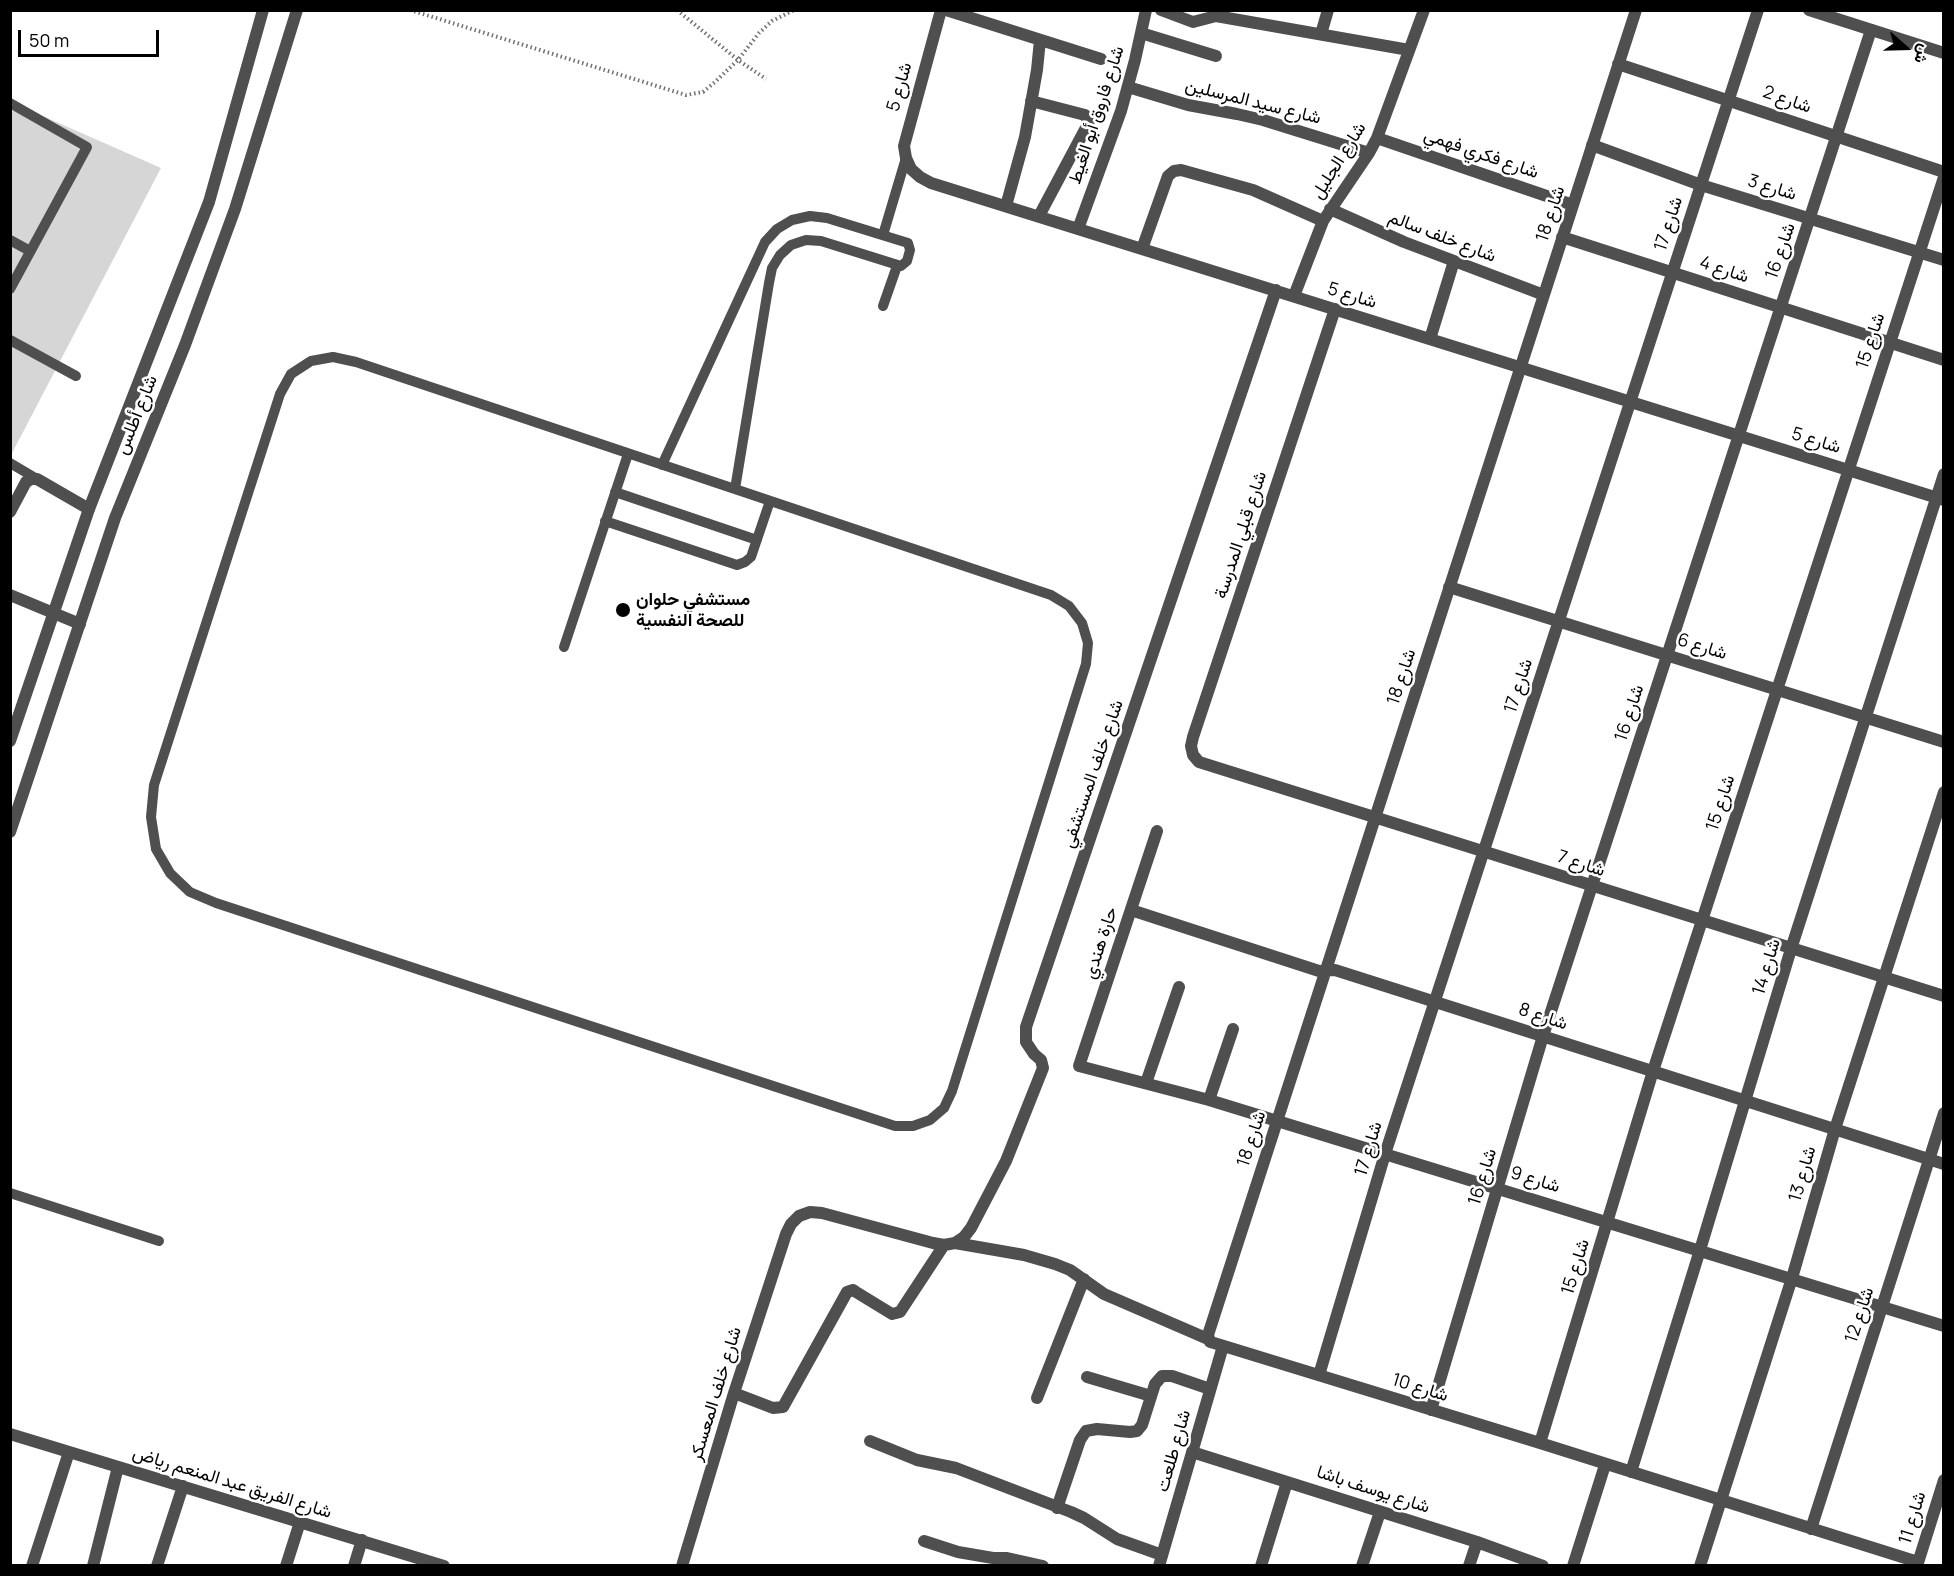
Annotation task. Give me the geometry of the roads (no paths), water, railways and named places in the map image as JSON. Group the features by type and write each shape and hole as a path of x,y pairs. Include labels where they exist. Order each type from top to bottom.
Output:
{"street":[{"name":"شارع أطلس","path":"10,741 89,509 209,202 263,10"},
{"name":"شارع أطلس","path":"10,832 115,518 185,345 235,209 297,10"},
{"name":"شارع 5","path":"940,10 904,146 911,169 931,183 1940,499"},
{"path":"946,10 1101,59"},
{"name":"شارع فاروق أبو الغيط","path":"1078,229 1128,87 1146,10"},
{"path":"1161,10 1193,22 1216,16 1409,50"},
{"path":"1321,34 1328,10"},
{"name":"شارع الجليل","path":"1294,296 1323,221 1377,138 1424,10"},
{"name":"شارع 18","path":"1209,1339 1209,1332 1636,10"},
{"name":"شارع 17","path":"1319,1375 1385,1154 1758,10"},
{"path":"1809,10 1944,53"},
{"name":"شارع 16","path":"1431,1410 1544,1036 1871,30"},
{"path":"1141,33 1216,56"},
{"path":"1006,206 1025,137 1040,40"},
{"name":"شارع 2","path":"1618,64 1944,172"},
{"name":"شارع سيد المرسلين","path":"1128,87 1188,105 1254,118 1369,153"},
{"path":"1031,101 1085,115 1089,122 1039,216"},
{"name":"شارع فكري فهمي","path":"1377,138 1573,205"},
{"name":"شارع 3","path":"1592,145 1701,185 1944,260"},
{"path":"1142,249 1168,176 1174,171 1181,170 1253,190 1323,221"},
{"name":"شارع 15","path":"1540,1443 1653,1071 1944,177"},
{"name":"شارع خلف سالم","path":"1330,209 1365,226 1544,295"},
{"name":"شارع 4","path":"1562,237 1944,360"},
{"path":"1430,339 1454,261"},
{"name":"شارع خلف المستشفي","path":"949,1244 964,1237 971,1228 998,1179 1042,1071 1041,1060 1026,1042 1026,1028 1276,290"},
{"name":"شارع قبلي المدرسة","path":"1207,766 1193,755 1191,746 1193,737 1335,309"},
{"name":"شارع 14","path":"1631,1472 1791,949 1865,717 1940,499 1944,474"},
{"path":"10,512 26,482 31,479 37,479 89,509"},
{"name":"شارع 6","path":"1449,587 1944,742"},
{"path":"10,595 80,624"},
{"name":"شارع 7","path":"1207,766 1944,996"},
{"name":"شارع 13","path":"1700,1566 1792,1278 1835,1129 1944,792"},
{"name":"حارة هندي","path":"1079,1066 1157,831"},
{"name":"شارع 8","path":"1131,910 1319,971 1335,970 1944,1164"},
{"path":"1146,1083 1179,987"},
{"path":"1209,1100 1233,1029"},
{"name":"شارع 9","path":"1079,1066 1209,1100 1944,1326"},
{"name":"شارع 12","path":"1811,1529 1944,1113"},
{"name":"شارع خلف المعسكر","path":"682,1566 734,1393 791,1224 800,1216 810,1212 949,1244"},
{"path":"734,1393 773,1408 783,1407 847,1292 853,1290 892,1314 900,1312 949,1244 1024,1255 1070,1270 1104,1294 1223,1346"},
{"path":"1037,1398 1084,1279"},
{"name":"شارع 10","path":"1223,1346 1540,1443 1918,1564"},
{"name":"شارع طلعت","path":"1161,1560 1223,1346"},
{"path":"1057,1508 1082,1435 1092,1429 1137,1431 1142,1425 1158,1380 1167,1375 1210,1389"},
{"path":"1087,1377 1151,1396"},
{"name":"شارع الفريق عبد المنعم رياض","path":"11,1435 362,1540 419,1562 444,1566"},
{"path":"870,1442 917,1460 956,1468 1084,1518 1117,1539 1161,1560"},
{"path":"32,1566 69,1452"},
{"name":"شارع يوسف باشا","path":"1192,1452 1477,1542 1542,1566"},
{"path":"1573,1566 1605,1465"},
{"path":"93,1566 118,1467"},
{"name":"شارع 11","path":"1918,1564 1944,1480"},
{"path":"1261,1566 1287,1482"},
{"path":"157,1566 183,1486"},
{"path":"1362,1566 1380,1512"},
{"path":"286,1566 300,1522"},
{"path":"354,1566 362,1540"},
{"path":"924,1541 958,1551 1043,1566"},
{"path":"1469,1566 1477,1542"}],"lane":[{"path":"10,103 87,147 30,251 13,276 10,289"},
{"path":"883,235 906,158"},
{"path":"662,465 765,242 777,229 792,220 810,216 827,218 908,243 910,246 904,265 897,266 821,241 806,240 791,245 780,255 772,268 769,283 735,489"},
{"path":"10,240 30,251"},
{"path":"884,306 897,266"},
{"path":"10,340 76,376"},
{"path":"333,357 356,362 628,454 1051,595 1069,606 1082,623 1088,643 1086,664 952,1092 944,1108 930,1120 913,1126 895,1126 216,903 190,892 170,873 156,849 151,817 154,785 280,394 291,374 310,361 333,357"},
{"path":"564,647 628,454"},
{"path":"10,464 37,479"},
{"path":"615,492 757,540"},
{"path":"605,521 737,565 751,557 770,501"},
{"path":"10,1193 159,1241"}],"place":[{"name":"مستشفي حلوان للصحة النفسية","path":"623,610"}]}
